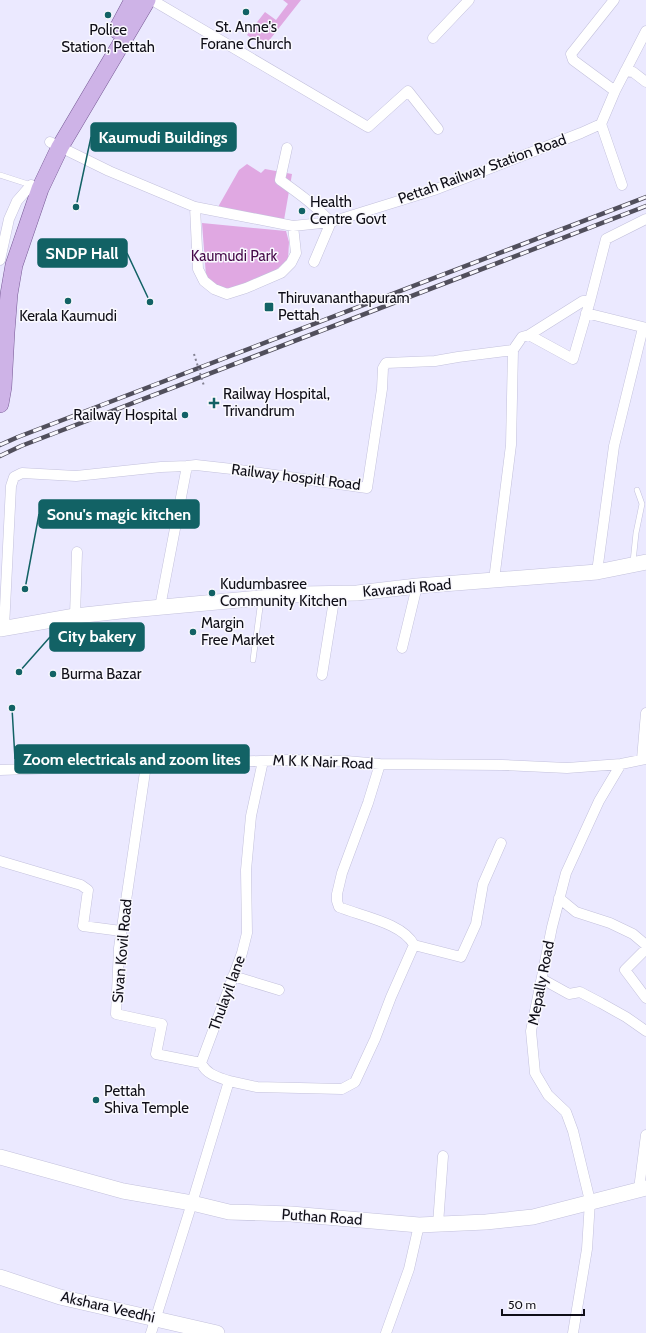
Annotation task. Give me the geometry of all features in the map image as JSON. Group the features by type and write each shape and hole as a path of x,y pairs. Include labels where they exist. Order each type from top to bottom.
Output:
{"main road":[{"path":"0,296 10,250 31,185 55,144 133,0"},
{"path":"0,404 3,387 9,294 14,265 55,144 147,0"}],"street":[{"path":"152,0 368,127 408,91 438,129"},
{"path":"433,38 469,0"},
{"path":"614,0 571,54 573,60 615,91"},
{"path":"622,185 601,124 615,91 646,31"},
{"path":"625,72 633,72 646,82"},
{"name":"Pettah Railway Station Road","path":"55,144 109,171 195,207 293,226 331,222 434,190 601,124"},
{"path":"288,148 280,180 312,203 331,222 314,262"},
{"path":"0,260 5,218 31,185"},
{"path":"195,207 198,269 204,281 214,289 227,294 246,288 281,273 291,263 296,253 293,226"},
{"path":"529,335 572,359 590,302 606,239 646,219"},
{"path":"494,580 511,445 513,350 522,337 529,335 583,301 590,302"},
{"path":"586,314 645,328 614,446 597,572"},
{"name":"Railway hospitl Road","path":"187,466 196,465 232,469 367,488 382,389 383,368 386,363 435,361 513,350"},
{"path":"2,629 11,486 14,477 22,473 76,476 161,466 187,466 160,607"},
{"path":"75,616 77,552"},
{"name":"Kavaradi Road","path":"2,629 75,616 160,607 303,594 357,593 417,586 597,572 640,564"},
{"path":"402,648 417,586"},
{"path":"322,675 335,594"},
{"path":"644,759 646,713"},
{"name":"M K K Nair Road","path":"0,770 288,760 346,761 380,764 502,765 567,768 621,764 644,759"},
{"name":"Thulayil lane","path":"201,1063 242,953 246,933 246,870 251,816 263,761"},
{"path":"380,764 368,803 342,873 337,894 337,901 340,907 394,928 411,939 414,945 461,957 476,924 483,884 501,843"},
{"name":"Mepally Road","path":"573,1333 587,1249 590,1201 573,1131 566,1112 548,1095 535,1073 531,1031 559,898 566,873 599,801 621,764"},
{"name":"Sivan Kovil Road","path":"146,765 119,948 116,1014 162,1024 156,1054 201,1063"},
{"path":"0,861 81,885 88,890 83,926 122,931"},
{"path":"559,898 576,912 610,923 633,934 646,945"},
{"path":"201,1063 204,1069 210,1074 257,1087 342,1088 355,1082 375,1039 391,997 414,945"},
{"path":"646,949 625,970 646,998"},
{"path":"233,976 279,990"},
{"path":"542,979 570,994 580,992 626,1017 646,1031"},
{"path":"151,1333 229,1080"},
{"path":"642,1188 646,1135"},
{"path":"438,1224 443,1156"},
{"name":"Puthan Road","path":"0,1157 123,1191 192,1203 229,1212 291,1214 419,1225 486,1222 533,1217 642,1188"},
{"path":"386,1333 409,1269 419,1225"},
{"name":"Akshara Veedhi","path":"0,1277 60,1297 217,1333"}],"lane":[{"path":"0,175 31,185"},
{"path":"637,490 642,504 636,533 640,564"},
{"path":"253,660 261,599"}],"path":[{"path":"194,354 204,386"}],"green space":[{"path":"283,0 301,0 264,47 247,35 265,12 276,20 288,4"},
{"path":"247,164 261,173 265,169 292,174 284,220 218,207 239,170"},
{"name":"Kaumudi Park","path":"202,223 286,231 289,242 288,260 271,274 226,291 212,285 206,276"}],"railway":[{"path":"0,445 646,197"},
{"path":"0,456 21,446 646,206"}],"place":[{"name":"St. Anne's Forane Church","path":"246,12"},
{"name":"Police Station, Pettah","path":"108,15"},
{"name":"Kaumudi Buildings","path":"76,207"},
{"name":"Health Centre Govt","path":"302,211"},
{"name":"Kerala Kaumudi","path":"68,301"},
{"name":"SNDP Hall","path":"150,302"},
{"name":"Thiruvananthapuram Pettah","path":"269,307"},
{"name":"Railway Hospital, Trivandrum","path":"214,403"},
{"name":"Railway Hospital","path":"185,415"},
{"name":"Sonu's magic kitchen","path":"25,589"},
{"name":"Kudumbasree Community Kitchen","path":"212,593"},
{"name":"Margin Free Market","path":"193,632"},
{"name":"City bakery","path":"19,672"},
{"name":"Burma Bazar","path":"53,674"},
{"name":"Zoom electricals and zoom lites","path":"12,708"},
{"name":"Pettah Shiva Temple","path":"96,1100"}]}
